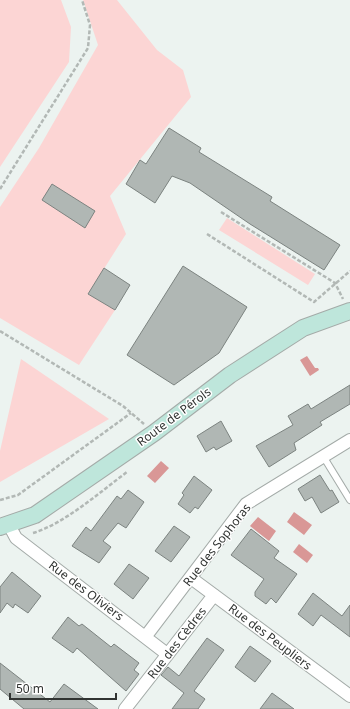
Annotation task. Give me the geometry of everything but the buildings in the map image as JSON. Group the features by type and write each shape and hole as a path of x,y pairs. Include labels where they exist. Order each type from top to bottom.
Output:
{"street":[{"name":"Route de Pérols","path":"4,526 35,515 154,433 230,375 303,328 347,307"},
{"name":"Rue des Sophoras","path":"146,636 246,504 323,456 349,444"},
{"name":"Rue des Oliviers","path":"4,526 16,538 168,654"},
{"name":"Rue des Peupliers","path":"191,578 350,696"},
{"name":"Rue des Cèdres","path":"125,709 214,595"}],"lane":[{"path":"323,456 350,500"}],"path":[{"path":"0,189 88,48 90,25 82,0"},
{"path":"221,212 335,283 347,307"},
{"path":"207,234 314,302 350,271"},
{"path":"0,331 113,402 123,406 154,433"},
{"path":"0,500 18,495 131,413"}],"shaded area":[{"path":"0,0 61,0 71,27 69,62 0,167"},
{"path":"83,0 117,0 157,50 183,70 191,97 110,196 126,234 88,294 115,310 79,365 0,318 0,207 39,148 98,45"},
{"path":"227,218 315,274 308,285 219,230"},
{"path":"307,356 315,368 318,368 319,370 310,376 300,360"},
{"path":"21,359 109,419 0,482 0,451"},
{"path":"161,461 169,468 155,483 147,476"},
{"path":"294,512 312,525 304,535 287,522"},
{"path":"258,517 276,531 269,541 250,526"},
{"path":"299,544 313,555 307,563 293,552"}]}
